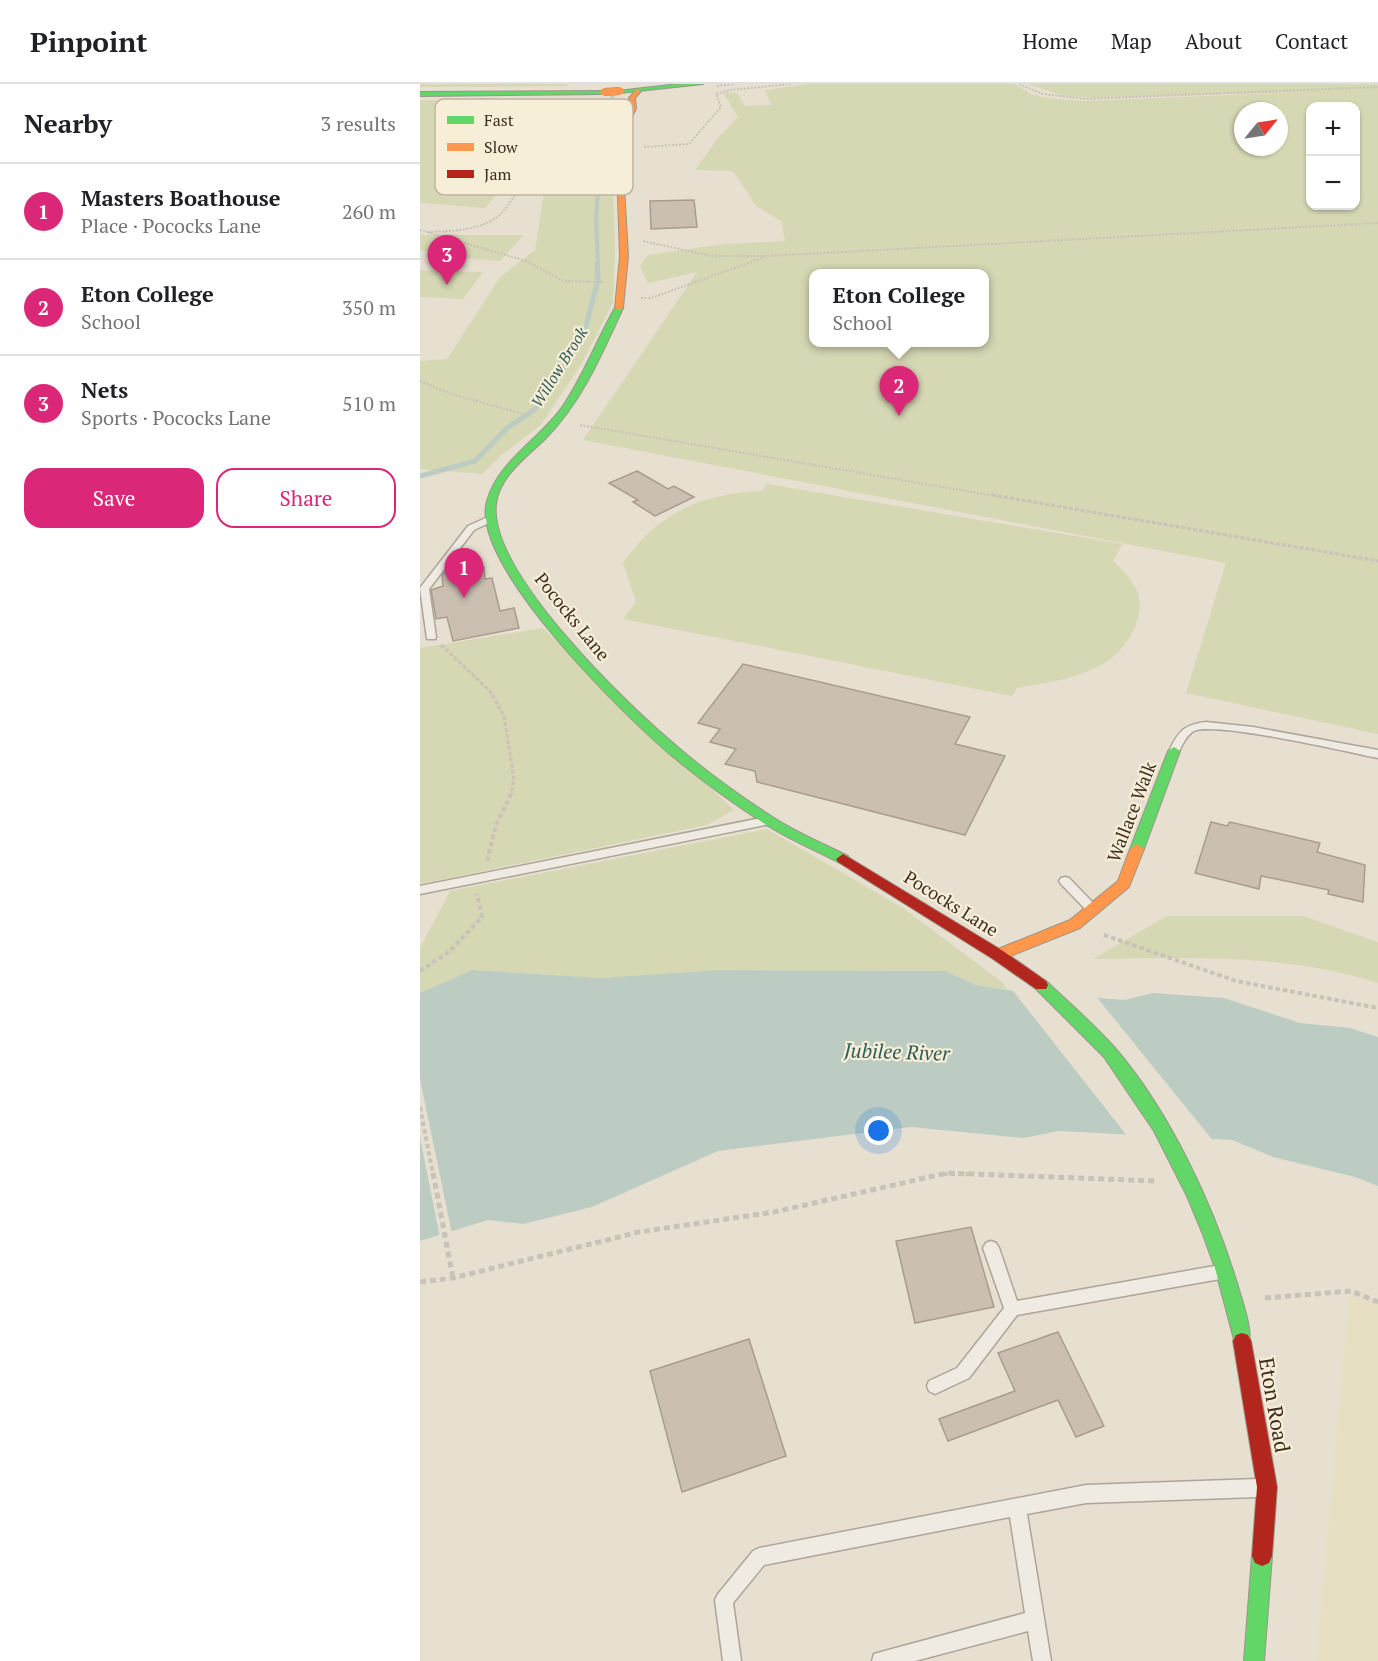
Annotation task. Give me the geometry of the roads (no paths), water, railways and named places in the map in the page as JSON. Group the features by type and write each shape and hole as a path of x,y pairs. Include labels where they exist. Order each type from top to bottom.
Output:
{"main road":[{"path":"420,94 638,91 700,84"},
{"path":"632,99 638,91"},
{"path":"488,520 491,502 511,464 557,421 587,375 620,305 624,256 621,195"},
{"name":"Pococks Lane","path":"488,520 501,554 536,605 587,666 666,744 768,820 858,867 1041,984 1118,1062 1183,1165"},
{"name":"Wallace Walk","path":"998,955 1075,924 1124,885 1174,751"},
{"name":"Eton Road","path":"1183,1165 1235,1300 1267,1487 1254,1661"}],"lane":[{"path":"431,637 424,589 471,528 488,520"},
{"path":"1174,751 1183,734 1196,726 1222,726 1378,754"},
{"path":"420,890 768,820"},
{"path":"1065,881 1093,910"},
{"path":"991,1248 1012,1309"},
{"path":"935,1386 963,1373 1012,1309 1223,1271"},
{"path":"732,1661 724,1600 759,1557 1086,1494 1267,1487"},
{"path":"1017,1508 1033,1620 1042,1661"},
{"path":"881,1661 1033,1620"}],"water":[{"name":"Jubilee River","path":"472,970 601,978 716,970 945,971 976,985 1007,990 1124,1000 1153,993 1224,998 1300,1023 1350,1028 1378,1037 1378,1186 1355,1177 1273,1157 1232,1140 1059,1131 1024,1138 911,1127 718,1151 592,1207 523,1224 488,1220 420,1241 420,993"}],"waterway":[{"name":"Willow Brook","path":"612,99 613,90"},
{"name":"Willow Brook","path":"598,195 596,216 598,265"},
{"name":"Willow Brook","path":"420,476 475,461 507,428 534,410 555,383 585,330 598,280 597,264"}],"place":[{"name":"Nets","path":"447,285"},
{"name":"Eton College","path":"899,416"},
{"name":"Masters Boathouse","path":"464,598"}]}
